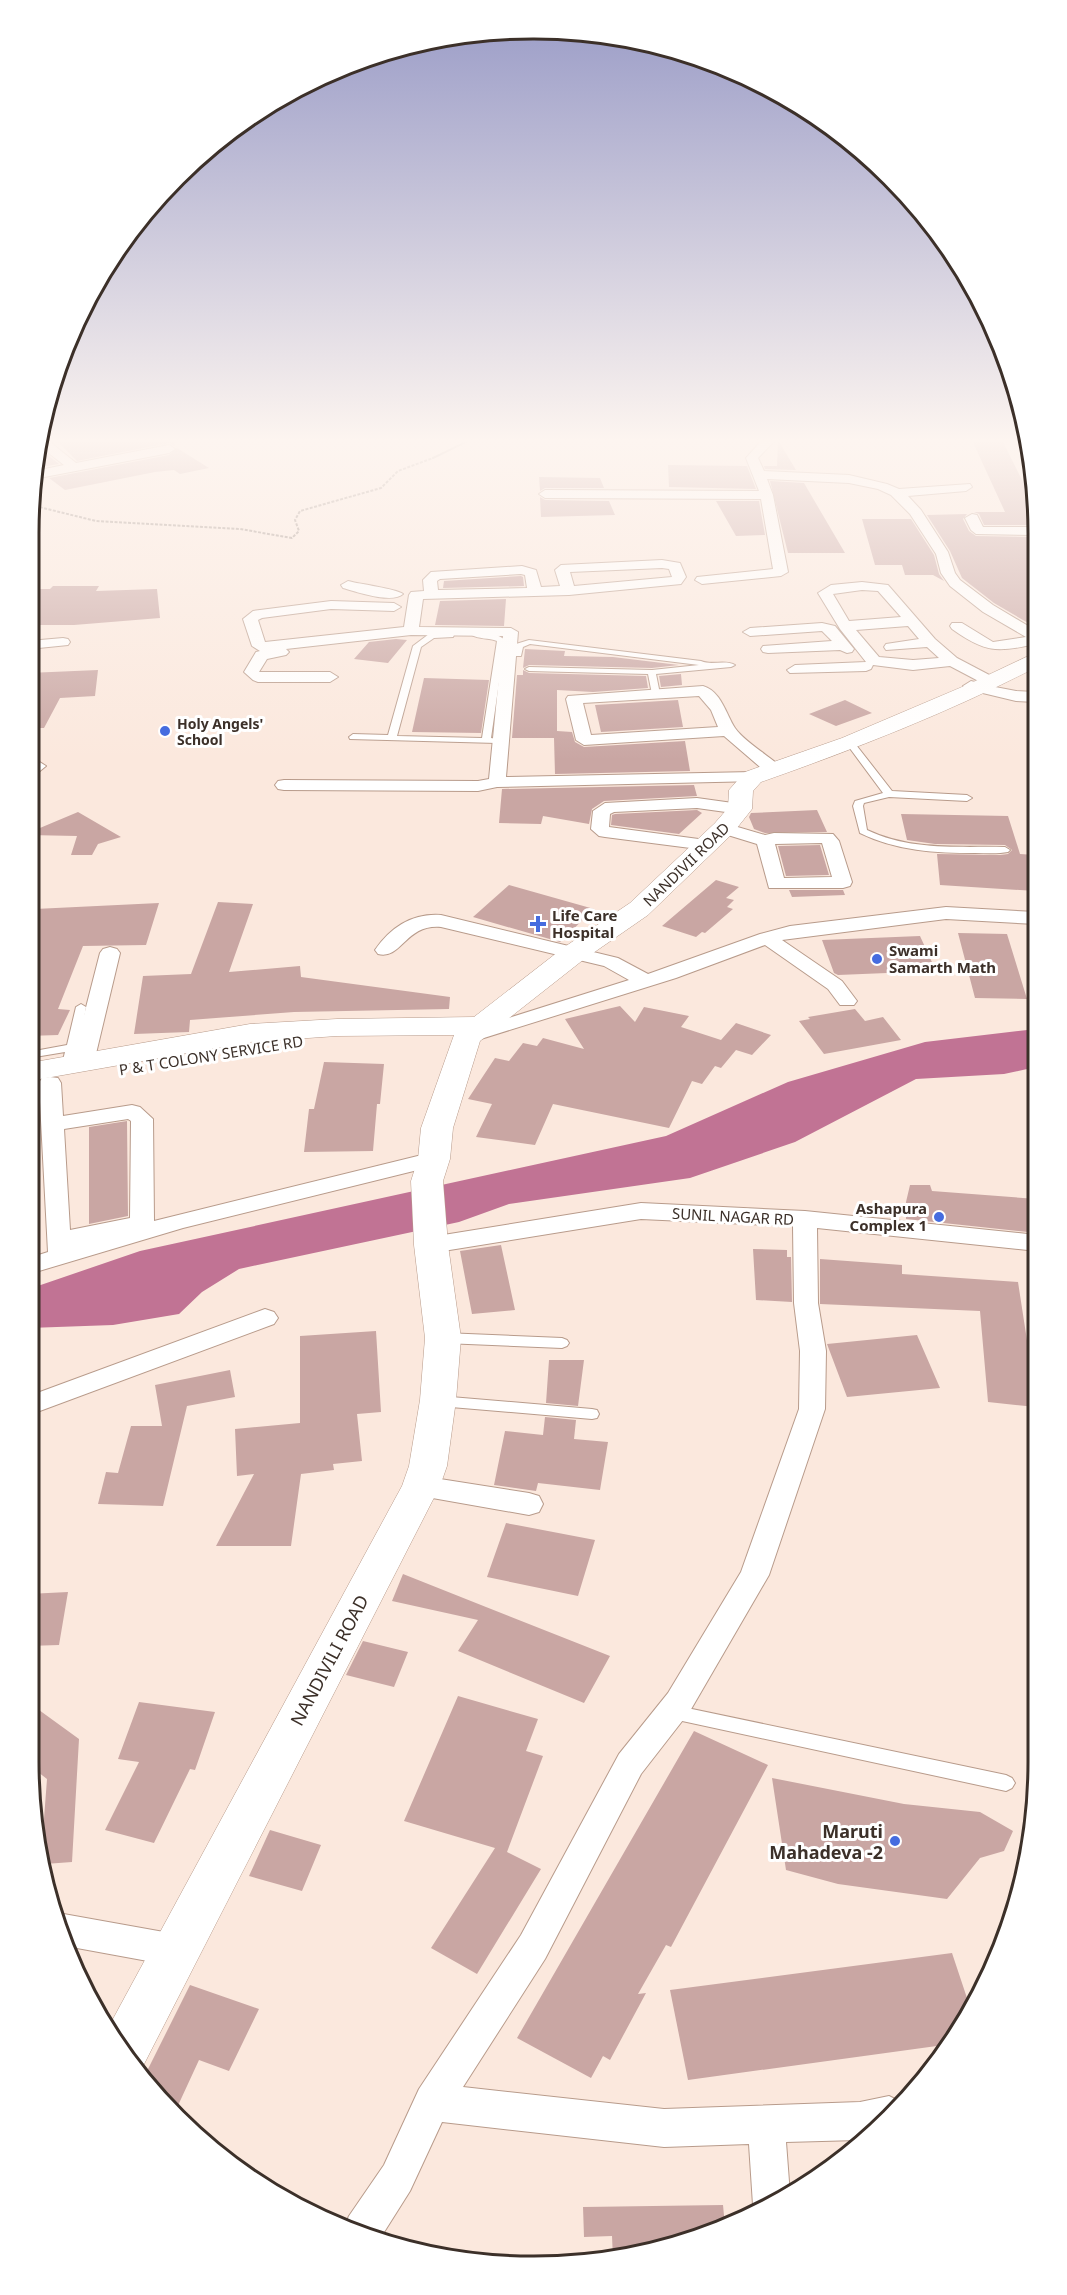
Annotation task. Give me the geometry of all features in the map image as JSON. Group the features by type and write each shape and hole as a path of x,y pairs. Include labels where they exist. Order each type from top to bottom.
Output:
{"street":[{"path":"702,580 781,572 776,545"},
{"path":"936,545 944,554 949,576 998,615 1028,633"},
{"path":"348,585 369,591 424,595 569,591 631,587 676,580 679,577 675,566 662,564 563,568 569,591"},
{"path":"415,632 424,595 430,580 436,575 522,570 531,573 535,592"},
{"path":"983,685 930,642 883,588 871,586 826,590 825,593 844,626 874,661 945,673 983,685 1028,695"},
{"path":"415,632 424,599 447,599 450,604 482,604 485,600 509,600 515,603 494,741 497,782"},
{"path":"357,644 260,647 249,619 258,614 332,606 394,607"},
{"path":"361,606 364,624"},
{"path":"330,677 255,674 261,655 310,646 512,621"},
{"path":"844,626 911,621"},
{"path":"957,626 983,645 994,647 1028,639"},
{"path":"750,632 822,627 830,629 860,663 901,674 915,668 952,662"},
{"path":"39,644 63,642"},
{"path":"891,646 930,642"},
{"path":"768,649 844,645"},
{"path":"299,677 310,646"},
{"path":"284,785 478,786 497,782 763,773 850,743 983,685 1028,662"},
{"path":"795,670 866,666"},
{"path":"728,731 584,740 574,699 703,691 718,709 728,731 763,773"},
{"name":"NANDIVII ROAD","path":"474,1031 573,954 639,909 723,827 741,790 763,773"},
{"path":"723,827 697,803 611,807 602,811 600,829 605,831 723,827 765,841"},
{"path":"431,1244 430,1170 437,1128 474,1031 645,981 766,938 790,932 946,913 1028,918"},
{"path":"386,950 415,922 426,919 611,962 645,981"},
{"path":"766,938 835,985 847,1001"},
{"path":"59,1248 53,1124 58,1071 110,953"},
{"name":"P & T COLONY SERVICE RD","path":"58,1071 266,1043 474,1031"},
{"path":"39,1260 59,1248 131,1228 142,1222 142,1119 132,1112 53,1124"},
{"path":"59,1248 430,1170"},
{"name":"SUNIL NAGAR RD","path":"431,1244 641,1211 805,1219 1028,1243"},
{"path":"365,2226 397,2178 432,2102 533,1947 630,1764 672,1711 755,1575 812,1409 813,1351 806,1303 805,1219"},
{"name":"NANDIVILI ROAD","path":"127,2044 421,1486 428,1466 438,1400 443,1338 431,1244"},
{"path":"39,1402 265,1318"},
{"path":"421,1486 530,1504"},
{"path":"69,1931 175,1950"},
{"path":"432,2102 664,2128 860,2121 876,2118"},
{"path":"766,2124 771,2195"}],"lane":[{"path":"353,737 494,741 501,640 490,635 439,634 417,646 392,738"},
{"path":"518,654 519,646 530,642 702,663 705,667"},
{"path":"529,669 652,672 731,665"},
{"path":"652,672 656,694"},
{"path":"850,743 889,794"},
{"path":"967,798 889,794 860,801 858,806 863,831 898,846 1005,850"},
{"path":"39,1061 58,1071 81,1006"},
{"path":"443,1338 562,1343"},
{"path":"438,1400 592,1414"},
{"path":"672,1711 1006,1783"}],"shaded area":[{"path":"1028,1030 1028,1069 1004,1074 916,1079 795,1142 690,1178 509,1204 459,1222 239,1269 202,1292 179,1314 113,1325 39,1328 39,1286 140,1251 666,1136 788,1082 925,1042"}],"building":[{"path":"786,545 840,545 845,553 788,553"},
{"path":"869,545 928,545 944,581 933,575 905,575 902,565 875,565"},
{"path":"946,545 1028,545 1028,623 994,603 962,578"},
{"path":"521,576 524,586 443,588 444,581"},
{"path":"53,586 99,586 96,591 157,589 160,618 74,625 39,625 39,589 50,589"},
{"path":"506,599 504,626 435,625 440,601"},
{"path":"407,640 388,663 354,659 369,642"},
{"path":"525,649 565,651 564,656 613,657 679,665 652,668 529,665 523,668"},
{"path":"98,670 95,696 60,698 44,728 39,728 39,673"},
{"path":"523,670 529,673 646,676 648,688 593,692 557,690 557,731 572,732 575,742 584,747 685,741 690,771 555,774 554,738 512,738 517,675 523,675"},
{"path":"681,674 682,685 661,687 659,676"},
{"path":"424,678 489,680 481,733 412,732"},
{"path":"678,700 683,727 601,732 595,705"},
{"path":"845,700 872,713 836,726 809,714"},
{"path":"694,785 697,796 604,801 592,809 589,824 543,816 541,824 499,823 502,789"},
{"path":"697,810 702,813 679,834 611,825 612,815 615,814"},
{"path":"817,810 827,832 765,833 754,829 749,817 751,813"},
{"path":"78,812 121,837 98,844 92,855 71,855 77,836 39,835 39,828"},
{"path":"901,814 1008,816 1020,854 1028,855 1028,890 940,885 937,854 1008,854 1012,850 1005,845 935,844 907,840"},
{"path":"820,845 829,875 786,876 778,846"},
{"path":"716,880 739,887 726,898 734,900 727,907 733,909 705,933 702,932 696,937 662,926"},
{"path":"509,885 594,909 560,942 473,917"},
{"path":"789,890 843,890 845,895 792,897"},
{"path":"218,902 253,904 229,972 300,966 301,977 450,997 449,1009 294,1012 190,1020 189,1032 134,1034 143,976 191,974"},
{"path":"159,903 146,945 83,946 58,1009 70,1010 58,1035 39,1036 39,909"},
{"path":"958,933 1007,934 1027,999 975,998"},
{"path":"920,936 936,971 838,975 834,973 822,940"},
{"path":"620,1006 635,1022 644,1007 689,1016 681,1027 721,1040 736,1023 771,1035 752,1055 736,1050 721,1068 715,1066 702,1084 692,1081 669,1128 553,1104 535,1145 476,1137 492,1104 468,1099 495,1058 509,1061 523,1043 537,1046 543,1038 584,1049 565,1019"},
{"path":"855,1009 865,1021 883,1017 901,1040 824,1054 799,1021 810,1019 808,1017"},
{"path":"324,1062 384,1064 380,1104 377,1104 373,1151 304,1152 309,1109 314,1109"},
{"path":"127,1121 128,1216 89,1224 89,1127"},
{"name":"Ashapura Complex 1","path":"910,1185 930,1185 932,1191 1028,1198 1028,1232 906,1219 906,1202"},
{"path":"501,1245 515,1310 472,1314 460,1251"},
{"path":"753,1249 787,1250 787,1257 791,1257 792,1302 756,1300"},
{"path":"820,1259 902,1265 902,1274 1018,1282 1028,1347 1028,1406 988,1402 980,1311 820,1304"},
{"path":"376,1331 381,1412 357,1414 362,1461 333,1464 334,1470 301,1474 291,1546 216,1546 254,1474 237,1476 235,1429 300,1423 300,1336"},
{"path":"917,1335 940,1388 847,1397 827,1344"},
{"path":"549,1360 584,1360 578,1406 546,1403"},
{"path":"230,1370 235,1397 187,1406 163,1506 98,1504 106,1472 118,1473 131,1426 162,1426 155,1385"},
{"path":"545,1417 576,1420 574,1439 608,1442 600,1490 538,1483 536,1491 494,1485 505,1431 543,1435"},
{"path":"506,1523 595,1540 578,1596 487,1577"},
{"path":"403,1574 610,1656 584,1703 458,1651 478,1620 392,1601"},
{"path":"68,1592 59,1645 39,1646 39,1593"},
{"path":"363,1641 408,1652 394,1687 346,1675"},
{"path":"458,1696 538,1719 526,1751 543,1756 507,1852 541,1869 477,1974 431,1948 495,1848 404,1821"},
{"path":"139,1702 215,1712 195,1770 190,1769 154,1843 105,1830 139,1762 118,1759"},
{"path":"39,1710 79,1739 72,1862 50,1864 43,1828 47,1779 39,1773"},
{"path":"694,1731 768,1765 671,1947 666,1945 638,1994 646,1993 610,2060 603,2056 591,2078 517,2038"},
{"name":"Maruti Mahadeva -2","path":"772,1778 904,1804 980,1812 1013,1831 1004,1851 980,1858 947,1899 838,1884 786,1870"},
{"path":"270,1830 321,1845 302,1891 249,1876"},
{"path":"952,1953 967,1999 938,2046 688,2080 670,1990"},
{"path":"190,1985 259,2009 229,2071 199,2060 178,2105 147,2070"},
{"path":"723,2205 724,2217 661,2239 613,2249 612,2236 584,2237 583,2207"}],"place":[{"name":"Holy Angels' School","path":"165,731"},
{"name":"Life Care Hospital","path":"538,924"},
{"name":"Swami Samarth Math","path":"877,959"},
{"name":"Ashapura Complex 1","path":"939,1217"},
{"name":"Maruti Mahadeva -2","path":"895,1841"}]}
